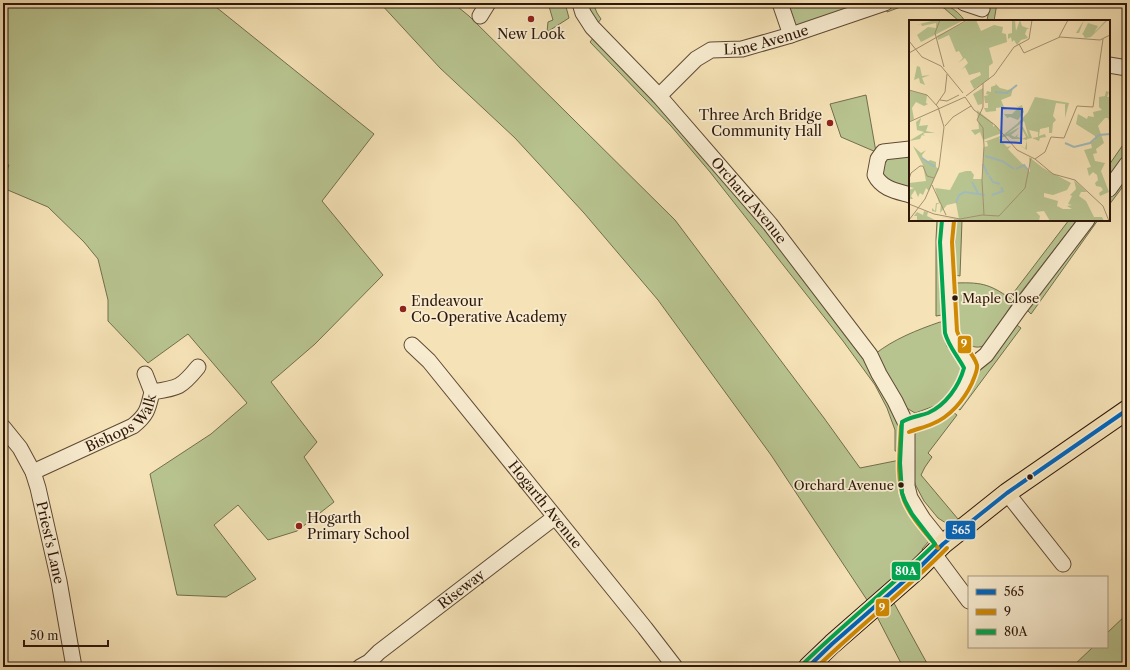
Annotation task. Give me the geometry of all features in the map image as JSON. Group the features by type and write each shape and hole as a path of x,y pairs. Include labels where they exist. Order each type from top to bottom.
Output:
{"main road":[{"path":"808,667 939,549 1007,493 1127,410"}],"street":[{"path":"480,16 488,3"},
{"name":"Orchard Avenue","path":"580,3 583,13 592,27 659,96 770,224 866,349 907,426 907,486 910,498 968,599"},
{"path":"780,3 791,35"},
{"name":"Lime Avenue","path":"659,96 696,59 712,50 742,49 791,35 869,5 884,3"},
{"path":"964,3 982,11"},
{"path":"1110,65 1127,68"},
{"path":"909,148 883,152 878,159 875,175 882,184 891,190 909,195"},
{"path":"1110,188 1127,164"},
{"path":"948,221 946,242 951,332 954,342 961,350 971,367"},
{"path":"907,426 931,417 946,407 966,383 971,367 986,355 1086,221"},
{"name":"Hogarth Avenue","path":"412,345 429,360 675,667"},
{"name":"Bishops Walk","path":"33,472 133,426 142,419 148,411 152,392 169,390 182,385 198,367"},
{"path":"146,374 152,392"},
{"name":"Priest's Lane","path":"3,427 20,448 33,472 59,581 74,667"},
{"path":"1007,493 1063,564"},
{"name":"Riseway","path":"366,665 379,652 554,517"}],"green space":[{"path":"3,3 211,3 374,134 322,201 383,275 315,344 271,382 317,442 304,457 334,502 297,531 268,540 238,505 214,525 256,579 226,597 177,595 150,474 211,434 247,403 188,334 148,363 108,321 108,300 98,259 84,242 48,207 3,188 3,181 9,165 3,162"},
{"path":"380,3 453,3 469,16 675,220 860,468 900,460 928,535 929,541 922,549 931,562 889,594 929,667 903,667 873,609 771,455 658,300 584,213 515,138 440,68"},
{"path":"548,3 565,3 569,18 547,32 548,22 553,20"},
{"path":"586,3 593,3 601,19 597,24"},
{"path":"786,3 864,3 795,30"},
{"path":"896,3 911,3 887,12 884,6"},
{"path":"931,3 950,7 962,16 964,20 958,20 944,8"},
{"path":"990,3 997,3 994,20 987,20"},
{"path":"594,37 630,73 729,182 866,360 900,427 902,451 895,451 895,430 887,408 875,385 843,341 710,172 671,126 590,42"},
{"path":"866,95 876,152 841,137 830,104"},
{"path":"1127,139 1127,152 1110,175 1110,164"},
{"path":"909,150 909,189 885,179 881,175 880,159"},
{"path":"1127,169 1127,181 1110,204 1110,193"},
{"path":"937,221 943,221 942,315 936,316"},
{"path":"955,221 962,221 960,276 955,275"},
{"path":"1068,221 1076,221 1015,300 1011,296"},
{"path":"1089,221 1097,221 1031,314 1025,308"},
{"path":"956,283 981,284 999,291 1014,301 987,344 981,347 972,346 968,343 961,335 957,325"},
{"path":"940,322 946,323 965,372 945,400 940,404 915,413 905,407 888,374 875,354 906,335"},
{"path":"1014,323 1021,328 960,410 954,406"},
{"path":"950,410 957,415 928,453 932,457 921,475 958,519 949,525 938,518 924,501 915,484 912,471 912,435 917,425"},
{"path":"1127,614 1127,667 1072,667 1092,648 1108,648 1108,632"}],"transit line":[{"name":"80A","path":"804,663 935,544 912,514 905,501 902,493 900,463 902,422 935,410 941,405 959,382 964,368 951,347 945,333 940,242 942,221"},
{"name":"9","path":"909,432 939,421 945,417 961,402 976,374 977,365 975,360 961,340 957,331 952,242 954,221"},
{"name":"565","path":"808,667 919,568 943,544 1007,493 1127,410"},
{"name":"9","path":"901,426 899,473 904,500 915,519 938,548"},
{"name":"9","path":"817,667 915,579 947,548"}],"place":[{"name":"New Look","path":"531,19"},
{"name":"Three Arch Bridge Community Hall","path":"830,123"},
{"name":"Maple Close","path":"955,298"},
{"name":"Endeavour Co-Operative Academy","path":"403,309"},
{"name":"Orchard Avenue","path":"901,485"},
{"name":"Hogarth Primary School","path":"299,526"}]}
